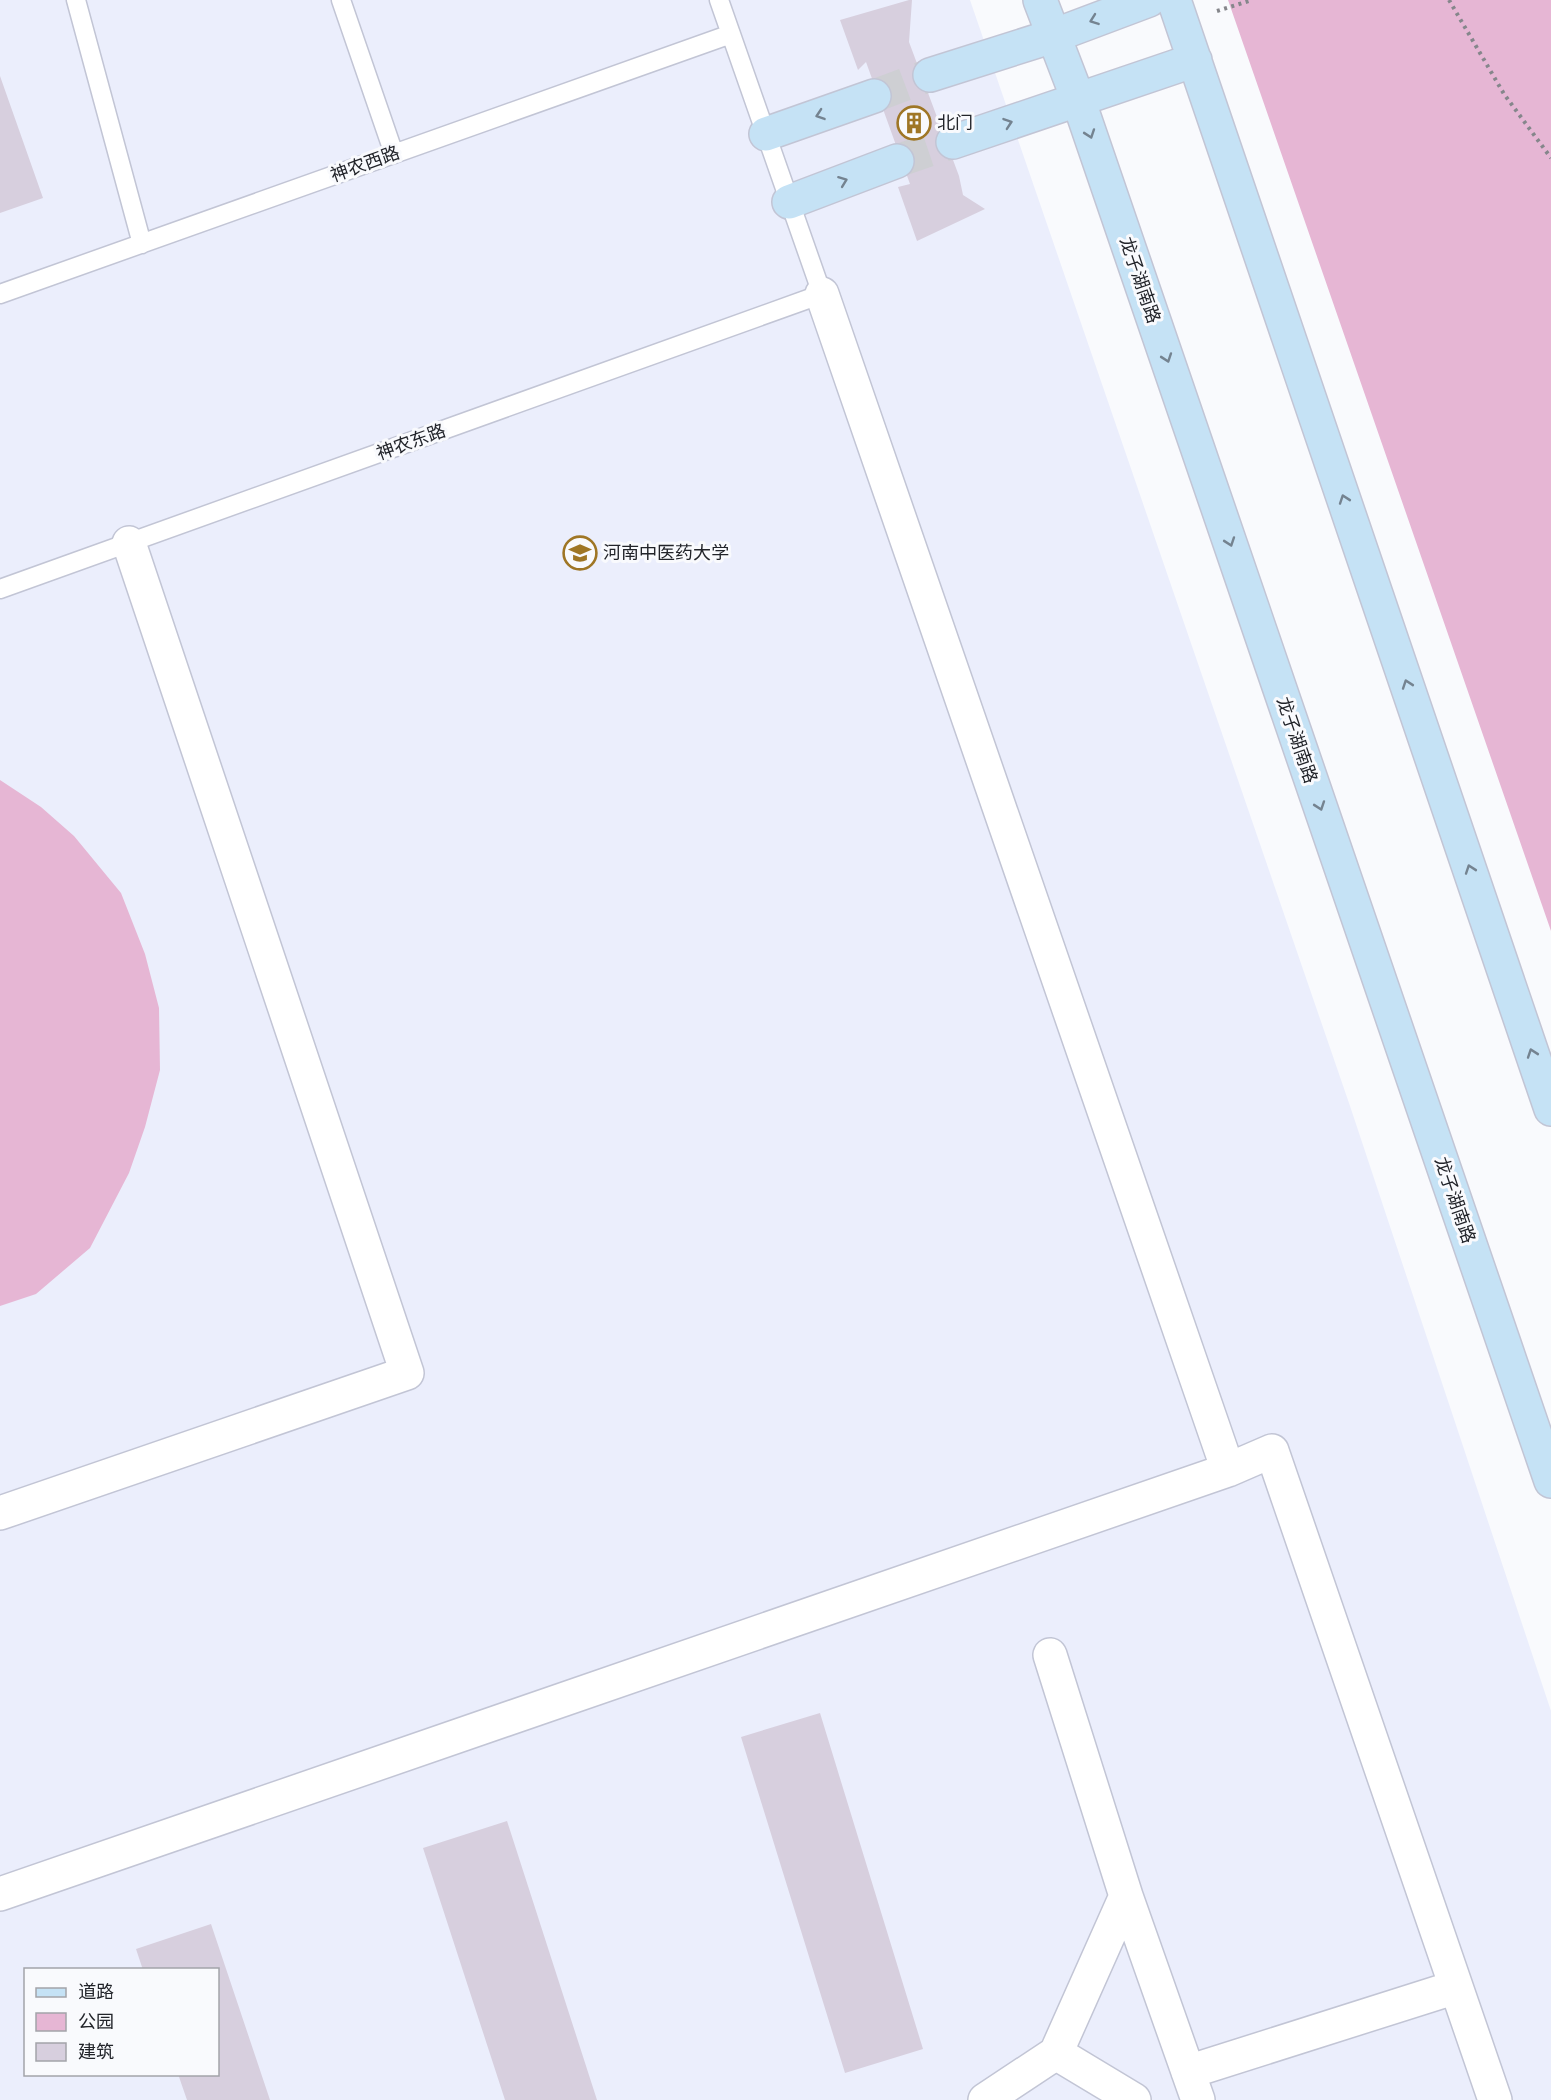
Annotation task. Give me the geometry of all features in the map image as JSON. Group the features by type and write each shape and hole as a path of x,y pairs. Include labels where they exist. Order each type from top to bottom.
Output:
{"street":[{"name":"龙子湖南路","path":"1040,0 1078,99 1551,1481"},
{"path":"930,75 1053,36 1149,0"},
{"path":"1174,0 1551,1109"},
{"path":"953,142 1195,60"},
{"path":"766,134 874,96"},
{"path":"789,202 897,161"},
{"path":"822,294 1228,1470"},
{"path":"0,1513 407,1373 129,543"},
{"path":"0,1894 1228,1470 1272,1451 1495,2100"},
{"path":"1050,1655 1126,1896 1193,2086 1456,1987"},
{"path":"985,2100 1056,2053 1126,1896"},
{"path":"1056,2053 1134,2100"}],"lane":[{"path":"76,0 142,244"},
{"path":"341,0 394,154"},
{"path":"719,0 822,294"},
{"name":"神农西路","path":"0,294 731,34"},
{"name":"神农东路","path":"0,589 822,294"}],"path":[{"path":"1449,0 1504,94 1551,158"}],"shaded area":[{"name":"河南中医药大学","path":"0,0 970,0 1350,1106 1551,1711 1551,2100 0,2100"}],"green space":[{"path":"1228,0 1551,0 1551,931"},
{"path":"0,780 41,807 74,836 121,893 145,954 159,1008 160,1070 145,1127 129,1173 90,1248 36,1294 0,1306"}],"building":[{"name":"北门","path":"912,0 909,42 959,176 963,195 985,209 917,241 898,187 910,184 866,62 858,70 840,20"},
{"path":"0,76 43,198 0,213"},
{"path":"820,1713 923,2049 845,2073 741,1737"},
{"path":"507,1821 597,2100 505,2100 423,1848"},
{"path":"211,1924 270,2100 187,2100 179,2076 219,2076 219,1968 142,1968 136,1949"}],"tunnel":[{"path":"874,96 930,75"},
{"path":"897,161 953,142"}],"place":[{"name":"北门","path":"914,123"},
{"name":"河南中医药大学","path":"580,553"}]}
